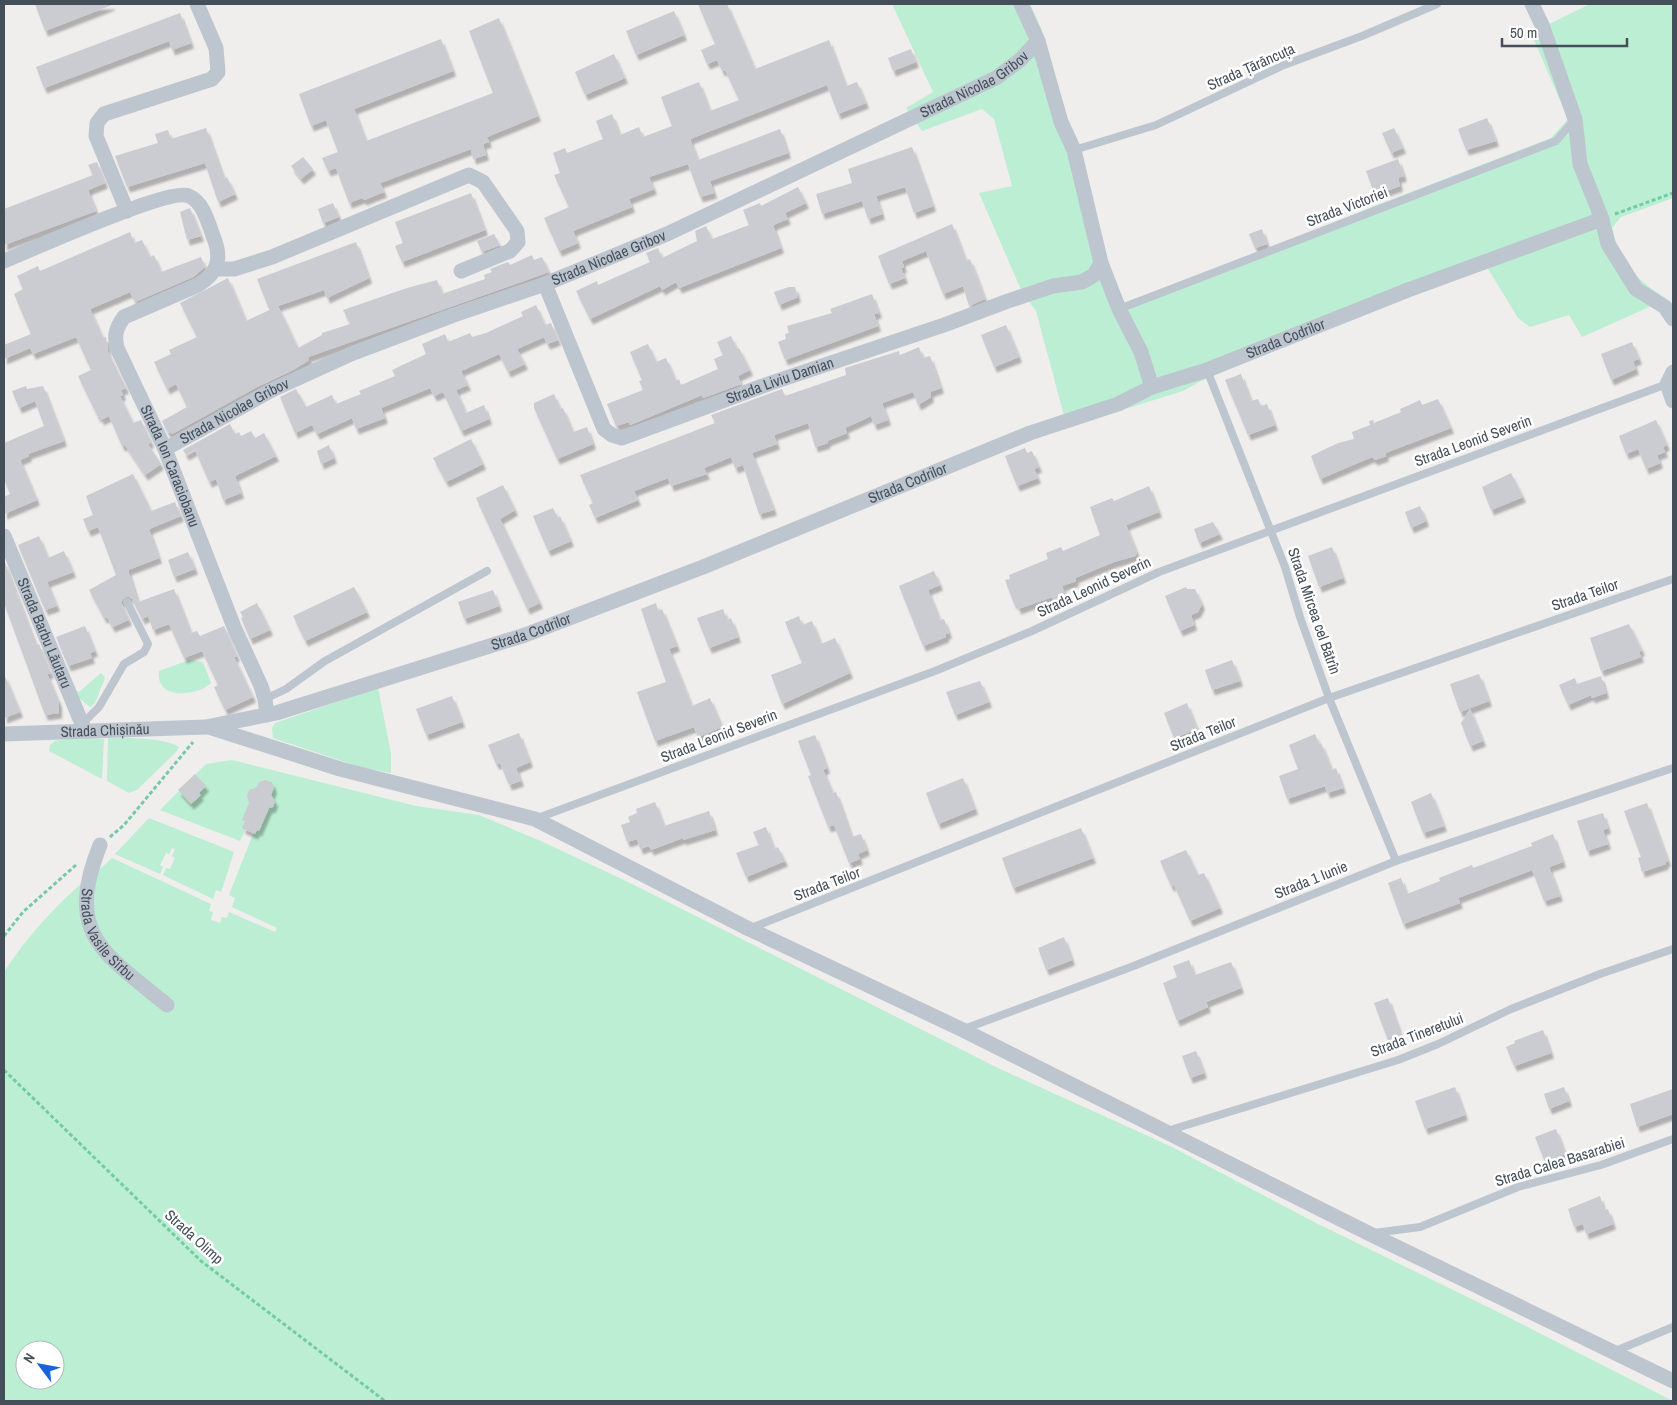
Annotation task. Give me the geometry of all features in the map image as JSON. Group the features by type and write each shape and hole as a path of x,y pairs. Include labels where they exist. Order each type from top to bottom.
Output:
{"street":[{"path":"127,211 96,136 97,123 104,114 212,78 218,72 216,48 197,4"},
{"path":"1022,4 1038,41 1061,122 1074,150 1101,263 1119,308 1140,352 1152,387"},
{"path":"1532,4 1542,25 1576,119 1580,164 1602,219 1608,244 1636,289 1665,307 1673,319"},
{"name":"Strada Nicolae Gribov","path":"165,449 272,390 351,354 454,315 545,284 667,234 734,203 996,78 1020,60 1038,41"},
{"path":"4,261 127,211 178,194 192,197 201,205 218,251 219,260 216,269 234,269 272,257 469,175 483,182 517,231 518,242 510,251 461,271"},
{"name":"Strada Codrilor","path":"206,727 266,715 524,635 703,567 1030,433 1118,404 1152,387 1207,370 1408,290 1602,219"},
{"name":"Strada Liviu Damian","path":"545,284 604,429 612,435 622,438 771,383 944,325 1008,301 1053,286 1082,282 1094,276 1101,263"},
{"name":"Strada Ion Caraciobanu","path":"216,269 208,279 124,317 117,327 116,348 165,449 234,627 265,699 266,715"},
{"path":"1670,378 1673,401"},
{"name":"Strada Barbu Lăutaru","path":"4,536 9,557 84,727"},
{"name":"Strada Chișinău","path":"4,734 84,727 206,727"},
{"path":"206,727 340,769 535,819 749,929 963,1030 1370,1234 1673,1381"},
{"name":"Strada Vasile Sîrbu","path":"100,846 90,870 85,901 91,934 108,956 168,1005"}],"lane":[{"name":"Strada Țărăncuța","path":"1074,150 1156,125 1284,65 1362,36 1437,4"},
{"name":"Strada Victoriei","path":"1119,308 1556,141 1576,119"},
{"name":"Strada Mircea cel Bătrîn","path":"1207,370 1271,530 1329,698 1396,861"},
{"name":"Strada Leonid Severin","path":"535,819 935,671 1032,631 1159,572 1670,378"},
{"path":"265,699 286,689 325,661 487,571"},
{"name":"Strada Teilor","path":"749,929 1329,698 1673,579"},
{"path":"84,727 99,707 124,664 144,652 148,644 127,602"},
{"name":"Strada 1 Iunie","path":"963,1030 1131,967 1396,861 1673,768"},
{"name":"Strada Tineretului","path":"1165,1132 1398,1060 1438,1044 1511,1009 1600,974 1673,949"},
{"name":"Strada Calea Basarabiei","path":"1370,1234 1420,1226 1518,1187 1601,1165 1673,1139"},
{"path":"1612,1352 1673,1327"}],"path":[{"path":"1602,219 1673,192"},
{"name":"Strada Olimp","path":"4,1070 201,1261 385,1401"}],"green space":[{"path":"892,4 1030,4 1041,28 1116,313 1372,207 1551,138 1568,119 1531,33 1590,4 1673,4 1673,198 1621,217 1612,228 1620,252 1631,270 1667,299 1582,337 1569,315 1530,327 1518,318 1487,267 1340,323 1199,382 1183,391 1067,427 1036,311 1022,292 979,193 1012,186 994,119 982,109 922,131 906,108 933,92"},
{"path":"189,660 203,662 211,683 204,688 187,693 170,691 163,687 159,680 159,671"},
{"path":"101,673 105,678 95,703 90,707 74,694 75,690 79,692"},
{"path":"378,688 391,753 391,773 360,767 273,738 272,728 275,723"},
{"path":"80,737 104,739 102,779 49,751 50,745 55,741"},
{"path":"108,738 155,740 179,747 137,790 129,793 107,781"},
{"path":"232,760 416,806 479,815 543,842 628,882 1000,1069 1170,1146 1316,1223 1498,1312 1673,1401 4,1401 4,972 52,911 112,858 211,904 209,911 213,912 211,920 220,923 222,917 227,918 229,912 275,932 277,928 232,907 235,898 229,895 257,824 249,822 240,841 160,810 206,764"},
{"path":"149,818 234,852 221,892 216,890 213,899 163,875 166,868 170,869 175,858 172,856 175,849 172,848 169,854 166,853 160,865 163,867 160,874 115,854"}],"building":[{"path":"35,4 112,4 112,5 45,31"},
{"path":"698,4 727,4 755,69 829,40 846,86 857,82 866,103 838,114 827,85 690,139 698,160 780,129 788,153 710,181 714,193 700,197 688,164 649,177 654,189 629,199 632,207 573,231 578,243 559,251 544,218 569,207 554,175 560,173 553,153 565,148 567,153 603,139 596,121 612,114 620,135 639,127 643,137 672,126 661,97 699,82 710,111 739,100 725,70 722,71 717,60 707,64 701,50 715,44"},
{"path":"674,11 684,35 636,55 626,31"},
{"path":"180,13 191,43 172,50 169,41 44,88 36,67"},
{"path":"499,18 538,116 487,137 489,142 483,144 486,155 473,159 471,149 380,183 384,192 364,200 362,198 349,203 336,168 328,171 322,158 338,152 326,120 311,126 299,94 441,39 453,71 354,109 366,141 493,93 469,31"},
{"path":"911,49 916,62 893,71 888,58"},
{"path":"614,54 625,78 585,95 575,72"},
{"path":"1487,118 1496,141 1466,150 1458,129"},
{"path":"206,128 224,179 227,177 235,194 218,202 205,163 127,187 115,156 158,143 155,134 168,130 171,139"},
{"path":"1394,128 1403,148 1391,153 1382,133"},
{"path":"912,147 933,206 914,213 905,187 876,196 882,214 868,219 862,201 822,214 816,194 852,183 848,169"},
{"path":"303,157 313,169 301,179 291,166"},
{"path":"1398,159 1404,176 1398,178 1400,186 1375,195 1366,171"},
{"path":"97,162 105,183 88,190 96,211 4,245 4,209 93,175 88,165"},
{"path":"798,187 806,203 785,213 788,219 773,225 781,248 679,288 676,282 662,290 660,286 590,319 576,291 597,281 598,285 650,262 646,253 658,248 662,258 697,241 695,231 706,226 712,239 749,225 743,210 760,203 761,206"},
{"path":"471,193 485,230 402,262 395,246 403,243 395,222"},
{"path":"333,203 339,217 323,223 318,209"},
{"path":"190,208 201,236 187,240 180,212"},
{"path":"952,224 966,261 970,259 985,299 969,306 963,286 943,294 926,251 902,261 904,267 901,268 905,278 889,284 878,256"},
{"path":"1262,229 1267,244 1255,248 1249,234"},
{"path":"130,232 134,243 142,240 150,257 154,255 161,272 201,257 205,267 193,277 135,302 130,292 90,309 103,338 106,337 108,352 126,388 121,390 123,395 120,396 133,423 141,420 151,442 148,444 161,464 145,475 125,445 122,446 109,416 101,420 100,416 98,417 78,376 91,370 76,337 33,354 30,348 4,359 4,345 31,334 14,294 23,289 17,276 38,266 40,271"},
{"path":"494,234 500,245 482,252 477,241"},
{"path":"356,242 369,278 327,298 324,290 269,309 257,279"},
{"path":"532,255 534,260 542,257 549,272 308,357 309,360 293,370 257,387 172,434 171,432 168,433 162,421 187,407 176,384 167,389 154,362 171,354 169,350 197,337 180,303 228,278 246,321 278,306 298,348 322,335 322,333 350,324 343,310 437,280 442,294 485,279 484,275 492,272 490,269 508,262 510,265"},
{"path":"795,287 798,297 779,305 774,292"},
{"path":"872,294 879,313 874,314 878,326 785,360 778,342 786,339 785,334 789,333 787,326 832,313 830,309"},
{"path":"536,305 545,325 551,323 558,340 547,344 544,337 517,349 525,364 508,372 499,354 461,371 468,385 456,390 466,413 484,405 489,419 461,431 443,392 434,396 430,388 381,408 385,418 356,429 352,418 317,434 312,425 295,433 280,397 296,389 306,407 332,395 336,404 361,394 359,391 395,376 392,370 426,354 422,344 445,334 448,342 470,333 472,337 486,333 523,316 521,312"},
{"path":"1006,325 1019,357 994,367 981,335"},
{"path":"731,336 750,370 738,376 741,384 703,398 702,395 630,425 629,422 616,426 607,404 643,390 639,381 642,380 630,352 648,344 656,362 666,358 676,381 679,379 681,385 718,369 714,359 723,355 717,342"},
{"path":"1632,342 1639,359 1633,361 1636,369 1611,380 1601,354"},
{"path":"919,347 923,358 930,356 941,388 930,392 931,397 918,405 913,392 882,403 888,420 874,425 871,416 845,428 847,433 827,441 828,443 815,447 808,423 774,435 777,444 752,453 774,510 759,514 743,465 735,468 731,457 704,468 707,474 671,486 668,478 634,491 638,500 595,518 589,505 593,503 580,475 715,423 711,415 782,389 785,396 846,375 845,368 899,351 900,355"},
{"path":"1241,374 1251,401 1258,399 1261,406 1267,404 1275,425 1248,435 1225,380"},
{"path":"26,386 27,389 43,386 64,441 28,454 29,456 20,460 37,500 4,514 4,497 10,494 4,479 4,443 44,426 35,401 19,408 12,391"},
{"path":"554,394 560,409 563,408 573,432 587,427 593,444 557,459 534,408 534,403"},
{"path":"1438,399 1451,428 1385,453 1386,456 1375,460 1372,457 1320,479 1311,456 1338,443 1354,439 1352,432 1370,425 1369,421 1373,420 1374,423 1401,412 1400,409 1420,400 1422,405"},
{"path":"1656,420 1667,445 1663,447 1665,452 1657,455 1660,463 1646,469 1638,449 1626,454 1619,436"},
{"path":"230,424 235,434 239,432 241,436 251,431 255,438 264,433 276,456 235,476 241,493 223,500 216,479 209,482 195,450 186,455 183,450"},
{"path":"471,439 483,464 446,482 433,458"},
{"path":"329,445 334,458 321,464 317,451"},
{"path":"1025,448 1027,453 1032,451 1039,467 1034,469 1038,478 1017,486 1005,456"},
{"path":"1511,473 1523,497 1491,510 1482,487"},
{"path":"133,474 151,511 175,502 181,516 149,529 159,558 128,570 138,602 174,589 191,633 197,631 200,636 224,626 237,656 234,657 253,697 225,710 214,687 218,685 202,651 184,658 169,624 153,630 148,616 142,619 132,599 128,596 121,602 129,620 112,627 107,617 104,618 89,590 116,575 98,527 88,531 83,519 93,515 86,496"},
{"path":"503,485 515,510 500,519 540,603 527,609 476,498"},
{"path":"1149,486 1159,512 1126,525 1137,553 1135,556 1114,562 1075,578 1076,581 1062,586 1066,597 1054,602 1052,597 1018,609 1016,603 1014,604 1005,580 1010,579 1009,575 1048,559 1046,553 1061,547 1063,551 1100,535 1090,507 1112,498 1114,501"},
{"path":"1420,506 1426,521 1411,528 1405,512"},
{"path":"553,508 558,518 560,516 571,541 548,551 533,516"},
{"path":"1213,522 1220,534 1199,543 1194,529"},
{"path":"39,536 48,558 64,551 73,572 47,582 57,606 45,610 18,545"},
{"path":"1332,547 1343,578 1319,587 1308,556"},
{"path":"188,552 195,569 174,577 168,560"},
{"path":"4,560 36,645 39,644 51,673 47,674 59,702 59,713 45,715 4,603"},
{"path":"934,571 940,585 928,590 940,620 944,619 949,633 946,634 946,637 923,646 899,586"},
{"path":"354,587 367,612 305,641 293,616"},
{"path":"1186,587 1187,589 1195,589 1202,604 1198,612 1191,615 1194,625 1180,631 1165,596"},
{"path":"493,590 499,606 464,619 458,602"},
{"path":"257,603 270,630 250,639 240,612"},
{"path":"656,603 658,611 662,609 677,646 669,649 692,706 710,698 722,727 698,737 694,727 655,741 637,692 666,682 641,609"},
{"path":"723,609 727,620 731,618 738,637 709,648 697,618"},
{"path":"799,616 802,625 812,621 821,644 835,638 850,673 782,704 771,675 802,663 785,622"},
{"path":"1629,624 1642,650 1639,652 1641,657 1601,671 1590,638"},
{"path":"85,626 95,651 90,653 92,658 68,666 56,637"},
{"path":"1232,660 1240,681 1212,690 1205,670"},
{"path":"4,674 20,712 4,718"},
{"path":"1479,674 1489,701 1460,712 1450,684"},
{"path":"1601,676 1606,693 1592,698 1591,695 1568,705 1559,685 1575,678 1577,684"},
{"path":"980,681 989,702 955,715 946,692"},
{"path":"452,696 462,722 426,735 416,709"},
{"path":"1187,703 1197,729 1174,738 1164,713"},
{"path":"1470,709 1483,741 1470,746 1461,723"},
{"path":"519,733 530,762 516,768 521,781 509,785 500,763 496,764 488,745"},
{"path":"1315,734 1319,744 1321,743 1332,770 1336,768 1343,788 1327,793 1325,786 1287,799 1279,776 1298,769 1289,745"},
{"path":"815,735 827,768 823,770 833,793 836,792 852,837 861,834 867,850 858,854 860,859 849,863 834,825 828,827 808,776 811,775 798,741"},
{"path":"195,774 206,786 199,793 201,795 191,804 178,790"},
{"path":"963,778 975,809 938,824 926,793"},
{"path":"265,780 272,782 274,788 271,795 275,801 273,807 269,808 259,831 257,830 255,834 242,828 245,821 242,820 249,803 247,796 249,790 257,787 259,782"},
{"path":"1431,793 1444,826 1423,833 1411,802"},
{"path":"655,802 664,826 709,811 715,830 683,840 683,838 651,850 649,846 640,849 637,839 627,842 621,825 630,822 628,817 637,813 636,809"},
{"path":"1647,803 1668,861 1665,862 1666,864 1642,872 1638,858 1641,857 1624,811"},
{"path":"1603,813 1608,828 1603,830 1608,844 1587,851 1577,821"},
{"path":"766,827 774,849 778,847 785,861 746,877 736,853 759,845 753,832"},
{"path":"1081,828 1093,858 1013,888 1002,858"},
{"path":"1553,834 1563,862 1549,867 1560,896 1544,901 1532,870 1458,898 1460,903 1403,924 1388,883 1401,878 1407,894 1440,881 1439,878 1472,865 1473,868 1532,846 1531,843"},
{"path":"1186,850 1198,875 1204,873 1220,908 1190,921 1174,885 1171,886 1160,861"},
{"path":"1064,937 1072,960 1046,970 1038,948"},
{"path":"1189,960 1195,975 1231,962 1241,988 1206,1002 1208,1007 1177,1021 1163,983 1177,977 1173,966"},
{"path":"1388,998 1402,1038 1389,1043 1374,1003"},
{"path":"1543,1030 1551,1053 1514,1066 1506,1047 1515,1043 1514,1041"},
{"path":"1196,1051 1204,1073 1190,1078 1182,1056"},
{"path":"1455,1087 1465,1115 1425,1129 1415,1101"},
{"path":"1564,1087 1569,1101 1549,1109 1544,1094"},
{"path":"1673,1089 1673,1114 1637,1127 1630,1104"},
{"path":"1556,1129 1565,1154 1545,1162 1535,1137"},
{"path":"1600,1196 1604,1210 1608,1209 1613,1224 1586,1234 1583,1224 1574,1227 1568,1209"}]}
